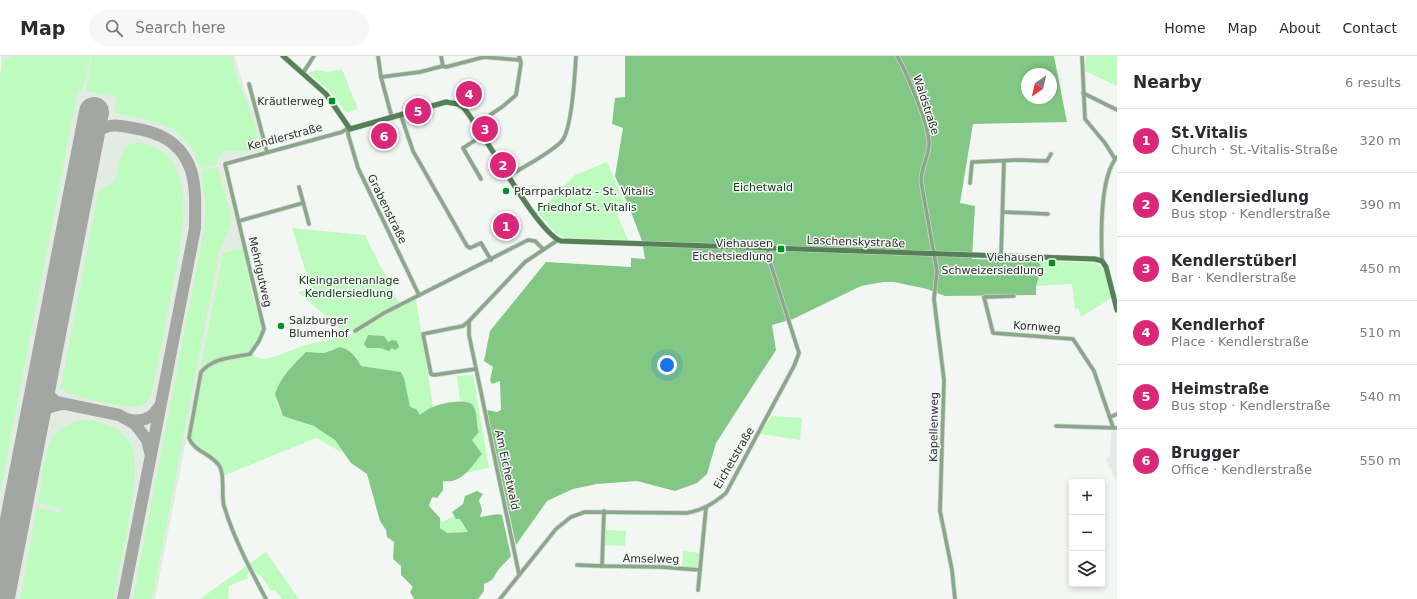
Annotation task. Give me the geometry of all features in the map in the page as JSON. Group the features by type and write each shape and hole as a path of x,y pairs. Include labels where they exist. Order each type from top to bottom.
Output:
{"street":[{"path":"283,56 332,101 348,128"},
{"path":"302,73 314,56"},
{"path":"378,56 381,77 392,118"},
{"path":"441,56 443,66"},
{"path":"509,176 556,146 566,135 569,122 576,56"},
{"name":"Waldstraße","path":"897,56 906,72 928,138 929,147 921,170 921,181 932,246 935,255"},
{"path":"1082,56 1084,118 1116,158 1108,176 1101,221 1102,261 1108,273 1117,310"},
{"path":"381,77 420,72 443,66 446,68 484,57 520,58 516,95 502,107 475,124"},
{"path":"249,84 267,152"},
{"path":"1084,93 1117,110"},
{"name":"Kendlerstraße","path":"225,164 342,132 348,128 354,129 446,102 452,102 463,107 538,218 558,240"},
{"path":"401,116 413,151 467,246 470,248 481,242 491,260"},
{"name":"Grabenstraße","path":"348,128 348,134 358,168 419,295"},
{"path":"481,179 463,148 482,136"},
{"path":"970,183 972,162 1047,161 1051,154"},
{"path":"1001,257 1004,161"},
{"name":"Mehrlgutweg","path":"225,164 264,325 264,332 250,354 221,359 206,366 201,372 189,438 194,446 216,462 221,468 222,495 228,520 266,599"},
{"path":"298,187 309,224"},
{"path":"239,221 303,203"},
{"path":"1003,212 1048,214"},
{"path":"355,331 370,320 529,240 535,241 543,249"},
{"path":"476,369 434,375 431,374 424,334 463,326 526,262 558,240"},
{"name":"Laschenskystraße","path":"558,240 573,243 1095,259 1102,261"},
{"name":"Eichetstraße","path":"500,599 556,529 571,517 586,512 604,511 686,513 706,508 726,493 794,366 799,353 768,256 768,248"},
{"name":"Kapellenweg","path":"935,255 937,271 934,299 944,380 940,511 952,570 955,599"},
{"name":"Kornweg","path":"1014,296 984,297 993,333 1073,339 1094,371 1115,428"},
{"name":"Am Eichetwald","path":"469,321 469,335 520,574"},
{"path":"1110,417 1117,414"},
{"path":"1056,426 1115,428"},
{"path":"698,590 706,508"},
{"path":"602,566 604,511"},
{"name":"Amselweg","path":"577,565 662,567 700,570"}],"shaded area":[{"path":"1,56 235,56 242,81 264,142 262,151 221,162 243,248 223,253 155,599 0,599"},
{"path":"1111,431 1117,432 1117,483 1106,459 1110,456"}],"green space":[{"path":"13,56 90,56 83,89 78,89 0,492 0,74 3,60"},
{"path":"92,56 232,56 237,78 254,122 258,138 257,144 251,149 247,150 225,151 218,158 216,164 204,168 200,167 187,141 177,133 166,126 154,122 114,113 117,97 86,91"},
{"name":"Eichetwald","path":"625,56 1054,56 1056,68 1021,68 1021,104 1057,104 1057,71 1067,122 973,124 960,203 975,206 972,259 1038,261 1042,268 1036,286 1036,295 945,296 927,289 894,282 883,282 861,286 793,319 772,325 776,350 716,443 707,474 697,483 675,491 637,481 597,484 573,489 547,501 516,545 487,410 497,412 501,410 500,381 492,384 490,380 493,367 484,361 490,331 546,262 631,267 631,258 645,259 642,241 628,204 615,176 623,128 612,124 615,98 625,97"},
{"path":"1086,56 1117,56 1117,86 1085,71"},
{"path":"342,69 358,109 346,113 329,91 308,73 316,70 327,72"},
{"path":"137,142 159,150 173,164 181,182 183,204 179,252 152,390 146,402 141,406 133,407 84,398 74,395 61,387 98,194 104,187 115,182 120,158 125,147"},
{"name":"Friedhof St. Vitalis","path":"607,162 625,205 619,207 620,213 617,214 628,240 565,238 556,233 538,213 575,175"},
{"path":"217,167 232,219 219,252 152,599 133,599 204,230 206,207 202,175 203,171"},
{"name":"Kleingartenanlage Kendlersiedlung","path":"292,228 365,235 399,303 356,329 345,333 298,292 311,288"},
{"path":"243,248 251,290 262,328 262,333 251,350 255,357 265,359 274,357 305,345 348,336 370,321 416,299 433,407 420,415 410,407 401,372 360,366 357,357 347,349 332,349 324,353 312,352 294,363 286,374 276,402 283,416 318,428 333,438 343,453 316,438 223,476 222,467 197,447 190,438 202,373 200,371 223,253","holes":["368,335 384,336 387,341 390,341 394,348 386,350 374,348 365,339"]},
{"path":"1038,261 1096,263 1105,271 1113,297 1081,317 1078,308 1075,309 1072,284 1036,286 1042,268"},
{"path":"368,335 384,336 388,342 392,340 397,341 399,347 395,350 392,348 389,351 380,348 367,348 364,344"},
{"path":"340,347 353,354 361,366 401,372 404,378 410,407 416,409 420,415 426,410 437,405 455,402 467,402 474,407 479,432 472,440 482,454 466,474 456,480 443,481 443,490 437,498 432,497 429,506 440,518 440,528 447,533 468,532 460,519 456,519 452,512 463,504 465,496 477,491 483,494 479,500 482,510 480,517 498,514 502,515 511,556 498,570 493,579 484,584 484,591 478,599 414,599 410,592 413,587 401,575 401,566 393,559 394,542 387,537 386,530 380,521 367,474 351,463 335,440 314,426 283,416 275,394 288,371 306,352 324,353"},
{"path":"473,375 489,468 465,473 482,454 472,440 479,432 475,408 462,400 460,401 457,376"},
{"path":"772,416 802,418 800,440 760,434"},
{"path":"91,420 109,425 124,435 131,445 134,458 135,475 133,497 113,599 20,599 37,508 61,512 61,508 38,503 44,463 50,443 57,433 67,426 79,421"},
{"path":"454,516 456,519 460,519 468,532 446,533 440,528 440,520 442,522"},
{"path":"605,530 626,531 625,546 604,545"},
{"path":"683,551 700,553 698,566 694,568 682,566"},
{"path":"266,552 299,599 282,599 275,590 271,591 262,577 253,570 247,574 248,578 229,586 228,599 200,599"}],"taxiway":[{"path":"88,143 98,131 108,126 120,126 158,135 173,143 184,156 192,172 194,188 195,228 123,599"},
{"path":"41,382 46,393 56,402 119,415 135,424 147,440 150,452"},
{"path":"33,425 38,416 45,410 53,406 63,404"},
{"path":"127,419 146,419 159,407"}],"runway":[{"path":"0,597 94,112"}],"place":[{"name":"Kendlerhof","path":"469,94"},
{"name":"Kräutlerweg","path":"332,101"},
{"name":"Heimstraße","path":"418,111"},
{"name":"Kendlerstüberl","path":"485,129"},
{"name":"Brugger","path":"384,136"},
{"name":"Kendlersiedlung","path":"503,165"},
{"name":"Pfarrparkplatz - St. Vitalis","path":"506,191"},
{"name":"St.Vitalis","path":"506,226"},
{"name":"Viehausen Eichetsiedlung","path":"781,249"},
{"name":"Viehausen Schweizersiedlung","path":"1052,263"},
{"name":"Salzburger Blumenhof","path":"281,326"}]}
